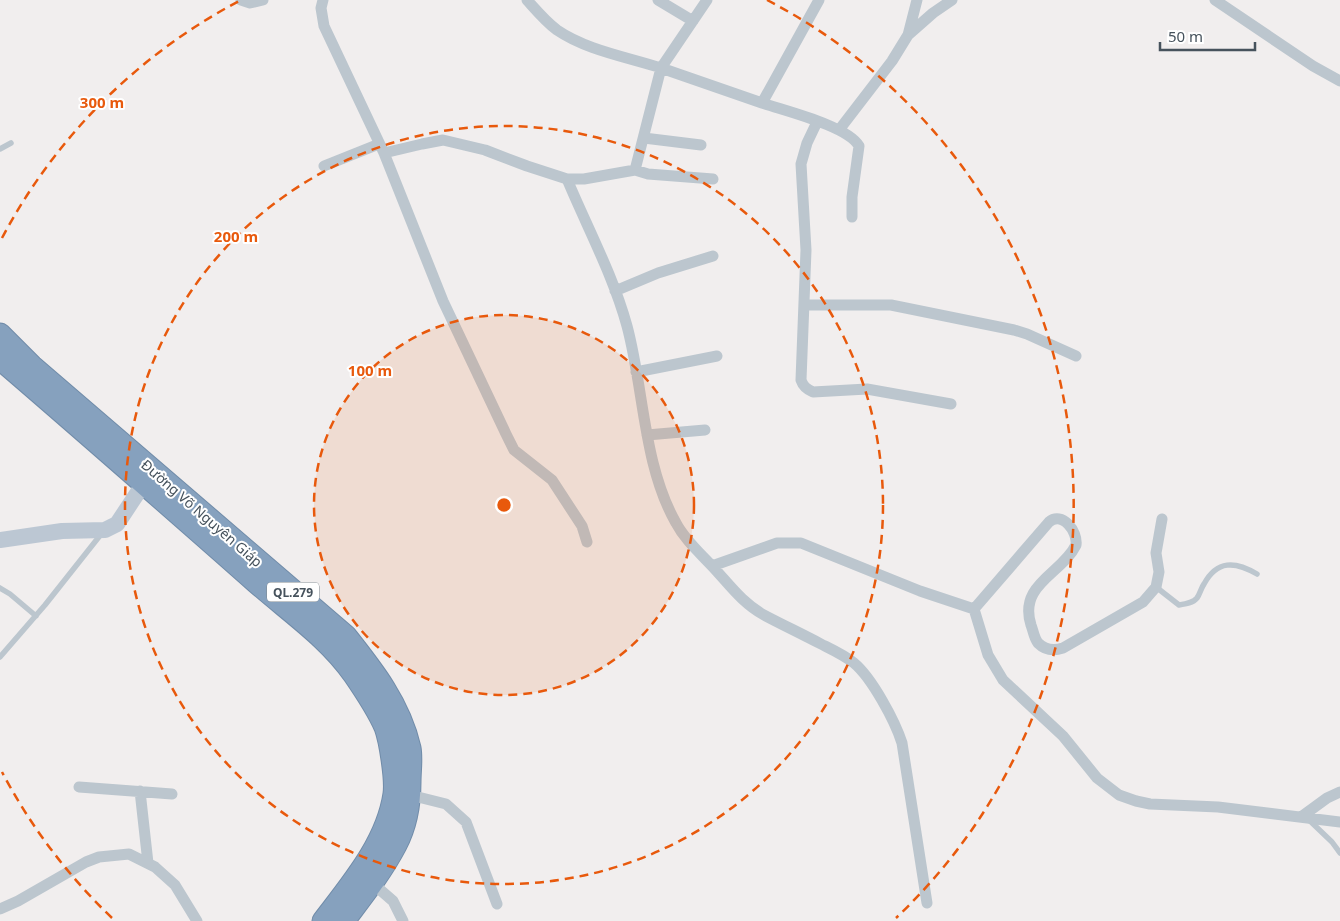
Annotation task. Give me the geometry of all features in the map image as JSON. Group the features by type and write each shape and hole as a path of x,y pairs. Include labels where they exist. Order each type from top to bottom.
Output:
{"highway":[{"name":"Đường Võ Nguyên Giáp","path":"0,334 270,596 328,643 354,674 371,701 385,728 394,773 394,793 386,824 374,848 365,877 344,921"},
{"name":"Đường Võ Nguyên Giáp","path":"0,359 346,636 391,697 402,723 410,750 408,814 397,844 323,921"}],"street":[{"path":"241,0 250,3 263,0"},
{"path":"323,0 324,26 382,148 443,301 506,434 514,450 552,480 582,526 587,542"},
{"path":"526,0 556,29 576,40 817,122 839,130 856,140 859,146 852,197 852,217"},
{"path":"658,0 693,21"},
{"path":"635,170 661,68 707,0"},
{"path":"762,103 819,0"},
{"path":"908,35 917,0"},
{"path":"839,130 892,61 908,35 933,13 952,0"},
{"path":"1215,0 1313,66 1340,81"},
{"path":"817,122 807,143 801,164 805,213 805,305 801,380 807,389 813,392 867,389 951,404"},
{"path":"644,138 701,145"},
{"path":"324,166 382,148 443,140 484,150 566,179 584,179 635,170 648,174 713,179"},
{"path":"566,179 615,291 627,326 647,435 664,499 676,524 696,550 736,594 754,608 843,655 856,664 867,678 898,731 902,744 927,903"},
{"path":"615,291 658,273 713,256"},
{"path":"805,305 891,306 1014,330 1076,356"},
{"path":"636,372 717,356"},
{"path":"647,435 705,430"},
{"path":"0,540 62,531 105,530 117,524 148,476"},
{"path":"974,610 1049,522 1057,518 1065,521 1075,534 1074,548 1038,587 1030,599 1029,617 1036,639 1044,648 1051,650 1063,648 1143,602 1156,587 1159,572 1156,553 1162,519"},
{"path":"712,566 777,543 801,543 920,591 974,610"},
{"path":"974,610 988,655 998,674 1063,736 1097,778 1111,790 1128,799 1150,804 1218,807 1340,822"},
{"path":"79,787 172,794"},
{"path":"140,791 148,863"},
{"path":"1304,818 1327,798 1340,792"},
{"path":"410,795 446,804 466,822 497,904"},
{"path":"0,910 86,862 98,857 129,854 154,867 175,885 197,921"},
{"path":"365,877 393,901 403,921"}],"lane":[{"path":"0,149 10,143"},
{"path":"0,657 36,616 105,530"},
{"path":"1156,587 1179,605 1187,604 1198,597 1214,569 1220,566 1231,564 1257,574"},
{"path":"0,588 36,616"},
{"path":"1304,818 1332,842 1340,853"}]}
